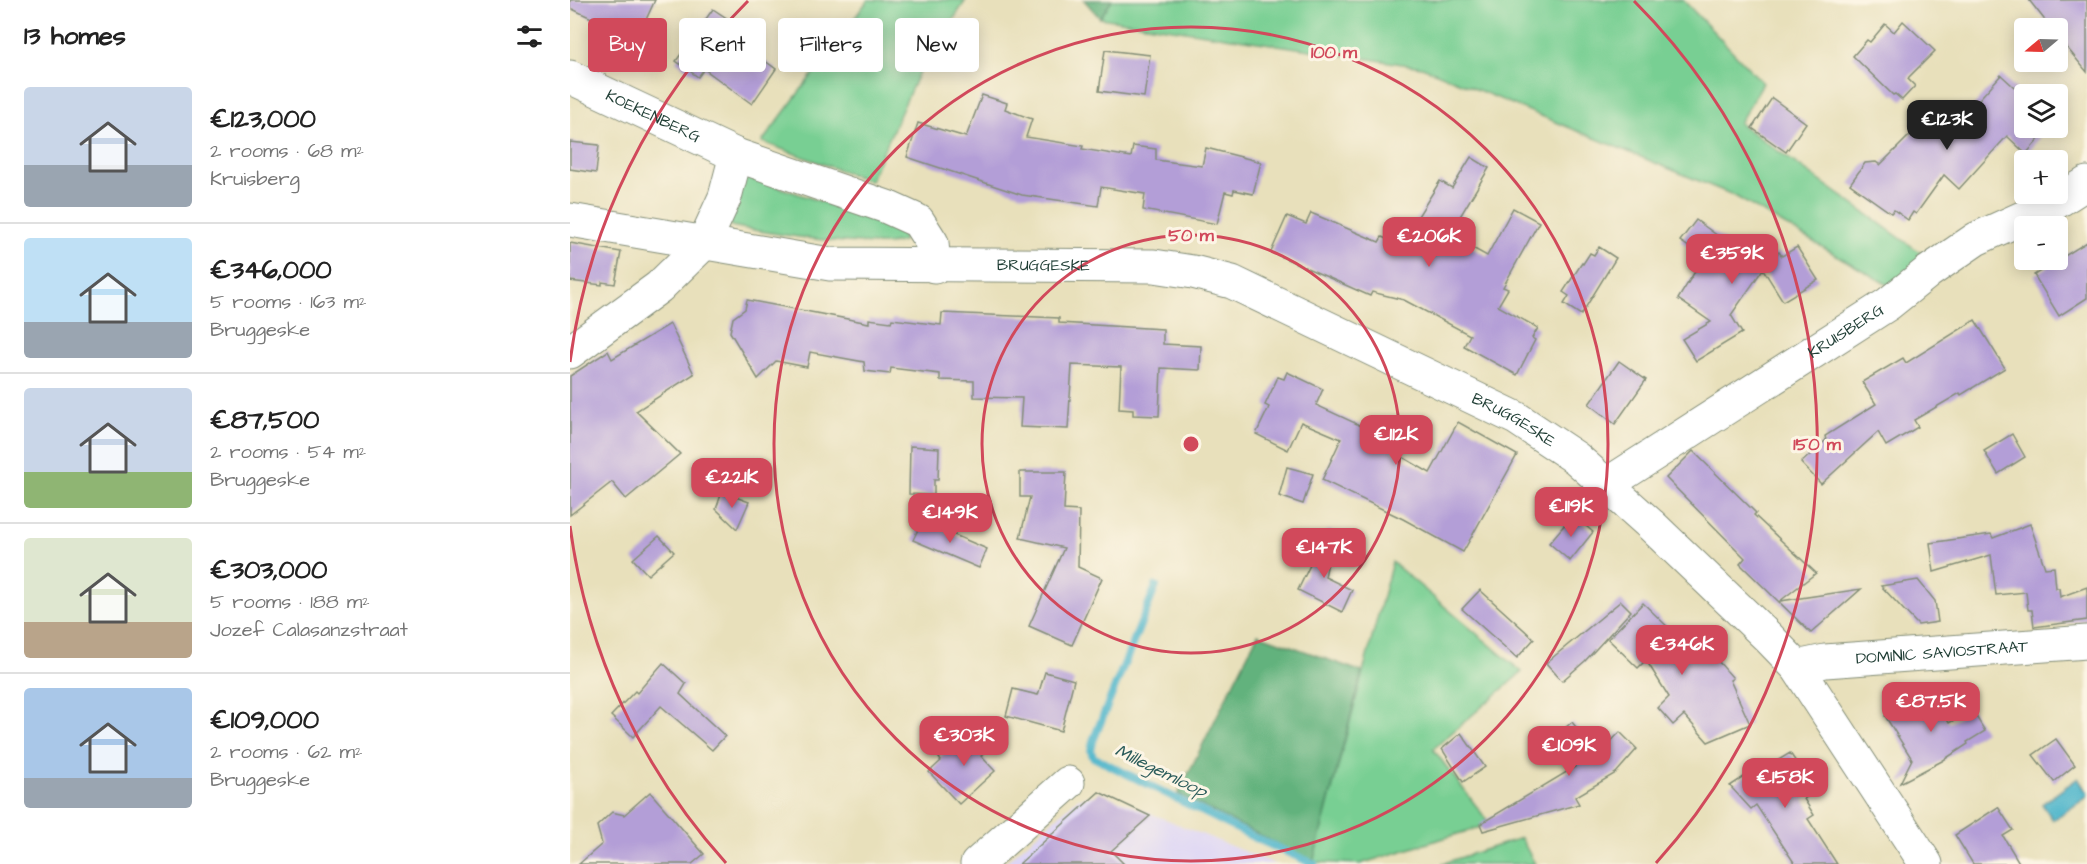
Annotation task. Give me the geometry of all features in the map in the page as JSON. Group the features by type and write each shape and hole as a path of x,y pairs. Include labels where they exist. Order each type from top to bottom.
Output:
{"street":[{"name":"KOEKENBERG","path":"570,77 736,155"},
{"path":"570,352 659,287 704,243 725,197 736,155 887,207 918,221 932,243 934,266"},
{"name":"KRUISBERG","path":"1606,485 1888,304 1928,272 1976,239 2055,203 2087,183"},
{"name":"BRUGGESKE","path":"570,220 830,264 1154,266 1193,272 1232,282 1516,418 1576,458 1760,629 1797,667 1926,864"},
{"name":"DOMINIC SAVIOSTRAAT","path":"1797,667 1825,661 2087,642"},
{"path":"977,864 1068,783"}],"shaded area":[{"path":"1103,794 1275,864 1004,864 1077,799"}],"green space":[{"path":"868,0 966,0 954,18 895,18 895,72 919,72 870,181 762,142 814,72 883,72 883,18 855,18"},
{"path":"1084,0 1112,0 1100,18"},
{"path":"1112,0 1683,0 1763,83 1739,123 1931,260 1893,288 1733,195 1422,67 1100,18"},
{"path":"742,176 895,227 903,233 903,241 882,244 828,241 731,226 727,214"},
{"path":"1392,562 1522,672 1433,749 1490,824 1360,864 1313,862"},
{"path":"1258,634 1362,672 1313,862 1178,794"},
{"path":"1521,838 1535,864 1441,864"}],"water":[{"path":"2078,778 2087,797 2053,820 2042,804"}],"building":[{"path":"570,0 655,0 647,18 591,18 570,8"},
{"path":"2029,0 2087,0 2087,72 2068,49 2068,18 2043,18"},
{"path":"713,9 726,18 707,18"},
{"path":"1903,21 1935,51 1909,77 1908,79 1915,86 1902,100 1895,94 1893,95 1853,56 1867,40 1870,42 1885,24 1894,32"},
{"path":"1105,50 1150,55 1144,97 1099,91"},
{"path":"766,62 776,69 752,104 708,72 766,72"},
{"path":"691,72 702,72 698,77"},
{"path":"2001,75 2014,87 2014,138 2040,138 2030,150 2022,150 2007,136 1959,189 1944,175 1916,214 1913,212 1908,220 1894,210 1891,213 1850,184 1865,163 1876,162 1880,165 1920,125 1928,132 1943,117 1954,127"},
{"path":"982,95 1007,103 1005,109 1032,119 1026,137 1083,146 1082,149 1131,157 1133,146 1156,149 1156,160 1202,166 1206,148 1261,162 1253,194 1234,190 1233,194 1225,192 1217,224 1143,210 1145,194 1101,187 1098,206 1022,195 907,157 918,123 966,137"},
{"path":"1772,98 1806,123 1786,152 1752,128"},
{"path":"570,142 599,145 596,173 570,169"},
{"path":"1471,157 1489,168 1449,235 1487,256 1513,208 1539,222 1503,287 1508,289 1498,306 1538,328 1532,338 1535,340 1517,375 1464,346 1470,335 1404,300 1372,292 1370,296 1271,252 1287,216 1306,224 1311,213 1379,242 1382,237 1400,245 1440,181 1452,188"},
{"path":"1696,220 1762,268 1759,263 1779,252 1782,256 1797,247 1818,280 1783,301 1763,269 1731,315 1742,333 1696,361 1682,339 1711,322 1678,299 1704,257 1680,241"},
{"path":"2087,242 2087,298 2059,316 2034,275 2042,270 2068,270 2068,254"},
{"path":"570,243 621,252 615,284 602,282 602,285 570,281"},
{"path":"1599,247 1616,258 1581,315 1564,304 1569,296 1563,292 1590,253 1594,255"},
{"path":"747,300 869,323 869,319 891,322 892,319 941,325 942,313 1059,318 1059,323 1163,329 1163,344 1201,346 1200,370 1161,368 1159,416 1133,415 1133,410 1119,409 1121,367 1072,365 1068,429 1020,427 1022,398 974,397 974,381 940,380 940,374 891,368 890,374 865,371 864,362 810,352 807,367 776,361 758,379 730,332 733,318 745,309"},
{"path":"1975,320 2005,368 1914,420 1918,427 1886,446 1878,432 1821,484 1801,463 1826,440 1825,436 1876,404 1862,382 1903,358 1906,363"},
{"path":"670,324 694,374 636,411 680,454 626,499 612,482 570,515 570,376 608,351 612,359"},
{"path":"1619,361 1646,380 1615,424 1589,404"},
{"path":"1287,372 1323,389 1316,405 1396,442 1392,451 1430,473 1458,422 1517,455 1463,552 1403,519 1322,480 1341,439 1301,422 1288,450 1256,434 1269,407 1265,405 1278,377 1284,379"},
{"path":"2012,434 2025,457 1998,474 1984,451"},
{"path":"910,446 939,448 938,480 934,480 934,495 909,494"},
{"path":"1693,451 1756,513 1754,515 1816,573 1780,601 1861,589 1811,633 1740,564 1745,558 1666,478"},
{"path":"1287,467 1313,474 1303,504 1279,496"},
{"path":"1020,472 1066,472 1064,510 1079,511 1078,567 1102,578 1072,645 1029,626 1064,548 1020,538 1030,497 1020,497"},
{"path":"722,492 749,502 737,529 716,509"},
{"path":"1573,515 1593,532 1570,561 1549,543"},
{"path":"922,521 987,549 979,568 913,540"},
{"path":"2030,524 2045,568 2054,567 2056,588 2059,588 2060,597 2087,587 2087,620 2034,627 2032,610 2028,610 2026,592 1996,595 1991,555 1934,572 1930,543 1991,534 1993,538"},
{"path":"1327,530 1334,532 1325,577 1352,590 1342,612 1298,590"},
{"path":"659,536 674,552 648,575 633,559"},
{"path":"1918,580 1935,601 1938,622 1918,625 1881,586"},
{"path":"1480,590 1534,639 1517,658 1462,609"},
{"path":"1621,601 1631,611 1585,661 1562,681 1546,663"},
{"path":"1643,603 1703,661 1711,653 1733,678 1730,680 1750,724 1708,742 1684,715 1673,725 1658,708 1669,697 1646,660 1638,668 1608,639"},
{"path":"663,663 686,684 680,694 725,736 712,750 661,706 633,737 611,716 635,691 637,693"},
{"path":"1045,672 1074,680 1061,731 1006,716 1013,689 1038,695"},
{"path":"1932,695 1949,723 1972,710 1985,731 1942,761 1900,783 1912,759 1885,716 1915,696 1920,703"},
{"path":"1572,722 1598,755 1620,732 1637,749 1616,773 1575,797 1579,804 1483,831 1480,824 1575,767 1553,738"},
{"path":"968,732 977,732 991,747 981,756 995,771 959,804 929,772 941,761 939,758"},
{"path":"1461,733 1485,767 1463,782 1442,749"},
{"path":"2056,739 2075,765 2054,782 2033,755"},
{"path":"1790,753 1804,774 1797,779 1808,796 1804,799 1814,815 1808,819 1837,864 1795,864 1756,805 1751,809 1730,786 1765,763 1767,767"},
{"path":"650,792 704,854 692,864 579,864 602,844 597,826 612,812 624,815"},
{"path":"1099,792 1150,816 1111,851 1124,864 1019,864"},
{"path":"1998,807 2013,830 2003,836 2020,864 1973,864 1955,835"}],"waterway":[{"name":"Millegemloop","path":"1156,586 1093,741 1091,751 1093,757 1255,838 1314,864"}]}
